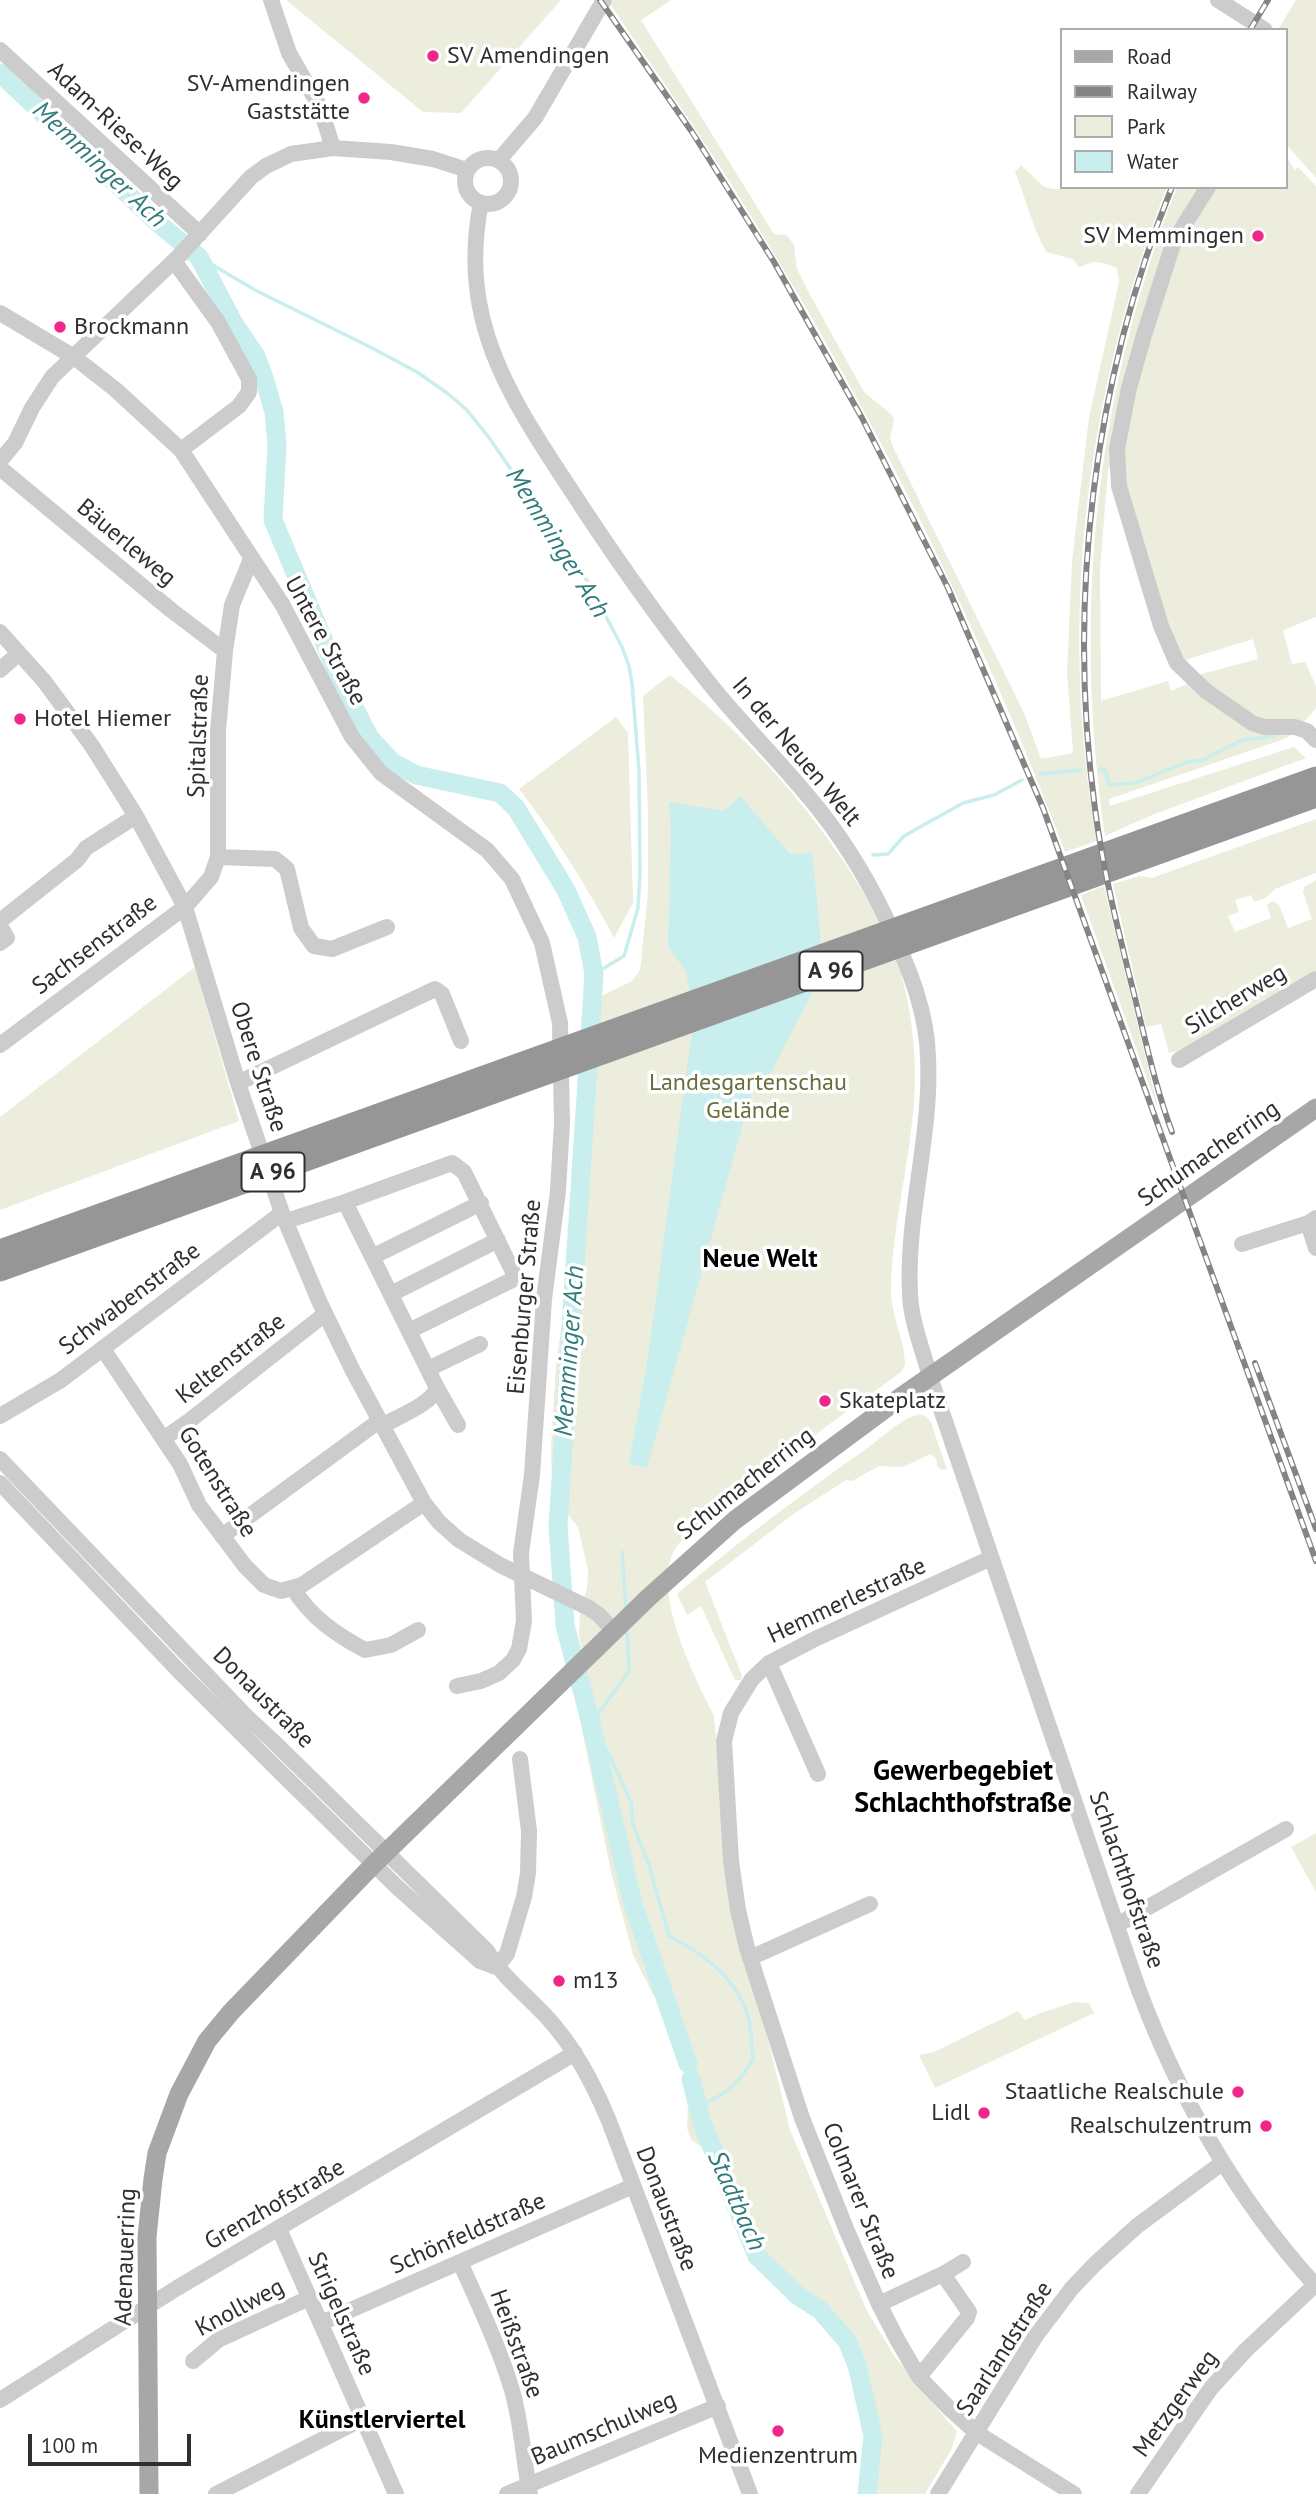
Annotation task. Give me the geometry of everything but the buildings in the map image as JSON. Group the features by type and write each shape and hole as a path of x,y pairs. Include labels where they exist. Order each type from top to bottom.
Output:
{"highway":[{"name":"A 96","path":"1114,860 1316,778"},
{"name":"A 96","path":"0,1270 545,1065 1114,860 1316,796"},
{"name":"A 96","path":"0,1251 545,1065"}],"main road":[{"name":"Schumacherring","path":"380,1858 649,1597 735,1520 930,1377 1316,1108"},
{"name":"Adenauerring","path":"149,2494 148,2208 157,2153 178,2094 207,2041 231,2012 380,1858"}],"street":[{"path":"271,0 289,53 320,107 333,149"},
{"path":"499,160 535,118 604,0"},
{"path":"1218,0 1262,28"},
{"name":"Adam-Riese-Weg","path":"0,50 197,238"},
{"path":"0,461 15,443 32,408 52,377 177,259 251,177 266,166 291,154 333,149 391,152 433,159 467,170"},
{"path":"478,159 499,160 510,172 510,187 501,200 481,203 467,192 464,177 478,159"},
{"path":"1207,189 1174,241 1144,335 1129,388 1117,449 1119,486 1161,626 1177,663 1206,691 1252,723 1264,727 1295,727 1307,731 1316,740"},
{"name":"In der Neuen Welt","path":"481,203 475,237 478,300 491,350 514,401 577,500 688,656 836,831 866,881 905,961 922,1010 928,1054 929,1088 909,1258 910,1298 930,1377"},
{"path":"177,259 218,322 249,379 248,392 239,406 181,450"},
{"name":"Untere Straße","path":"0,313 74,357 116,390 181,450 282,604 352,737 381,773 487,850 512,879 542,943 560,1023"},
{"name":"Bäuerleweg","path":"0,468 171,610 225,651"},
{"name":"Spitalstraße","path":"185,907 211,877 218,857 218,731 225,651 232,605 251,559"},
{"name":"Obere Straße","path":"0,632 44,681 92,746 136,816 185,907 237,1083 282,1211 326,1314 380,1423 424,1503 439,1522 459,1540 500,1565 568,1598 618,1627"},
{"path":"0,670 19,653"},
{"path":"0,943 7,938 0,923 77,860 86,848 136,816"},
{"path":"218,857 275,859 287,869 301,928 314,946 332,949 387,927"},
{"name":"Sachsenstraße","path":"0,1045 185,907"},
{"name":"Silcherweg","path":"1180,1060 1316,979"},
{"path":"237,1083 435,989 442,994 461,1041"},
{"name":"Eisenburger Straße","path":"521,1574 521,1553 535,1437 544,1299 558,1191 562,1123 560,1023"},
{"name":"Schwabenstraße","path":"0,1416 61,1380 282,1211 345,1202 452,1163 464,1172 481,1203"},
{"path":"345,1202 458,1425"},
{"path":"372,1257 481,1203 516,1278 409,1331"},
{"path":"1242,1244 1312,1221 1316,1248"},
{"path":"391,1294 498,1240"},
{"name":"Keltenstraße","path":"163,1438 189,1421 326,1314"},
{"path":"428,1369 480,1343"},
{"name":"Gotenstraße","path":"103,1349 180,1464 199,1505 222,1536 264,1585 281,1591 293,1588"},
{"name":"Schlachthofstraße","path":"930,1377 1137,1984 1165,2055 1222,2163 1277,2240 1315,2286"},
{"path":"222,1536 380,1423 432,1397 437,1388"},
{"name":"Donaustraße","path":"0,1459 380,1858"},
{"name":"Donaustraße","path":"0,1483 176,1668 380,1858 487,1951 496,1967 545,2016 575,2053 594,2088 634,2186 750,2494"},
{"path":"418,1630 391,1645 365,1650 326,1626 302,1604 293,1588 302,1585 424,1503"},
{"name":"Hemmerlestraße","path":"736,1702 752,1679 769,1663 991,1558"},
{"path":"457,1686 481,1681 499,1673 513,1660 519,1649 524,1621 521,1574"},
{"path":"769,1663 818,1774"},
{"name":"Colmarer Straße","path":"736,1702 728,1723 723,1751 733,1880 741,1925 802,2118 879,2304 919,2377 949,2409 977,2433 1074,2494"},
{"path":"496,1967 507,1954 528,1873 529,1831 520,1759"},
{"path":"1117,1925 1286,1829"},
{"path":"750,1958 870,1904"},
{"name":"Grenzhofstraße","path":"0,2400 148,2307 575,2053"},
{"name":"Saarlandstraße","path":"938,2494 1035,2337 1072,2288 1137,2226 1222,2163"},
{"name":"Schönfeldstraße","path":"321,2323 634,2186"},
{"name":"Strigelstraße","path":"279,2229 396,2494"},
{"name":"Heißstraße","path":"460,2262 512,2388 529,2490"},
{"path":"879,2304 963,2262"},
{"path":"919,2377 959,2330 969,2312 943,2274"},
{"name":"Metzgerweg","path":"1138,2494 1212,2388 1246,2350 1315,2286"},
{"name":"Knollweg","path":"193,2361 218,2340 309,2298"},
{"name":"Baumschulweg","path":"507,2494 529,2490 718,2406"},
{"path":"216,2494 362,2419"}],"green space":[{"name":"SV Amendingen","path":"286,0 561,0 461,113 423,112"},
{"path":"613,0 671,0 641,20 774,234 787,235 794,245 797,269 864,392 892,415 894,420 890,438 894,449 1024,713 1041,759 1073,753 1067,672 1072,561 1089,417 1119,282 1117,268 1095,262 1082,267 1073,259 1046,252 1015,172 1021,165 1043,186 1052,189 1166,189 1139,266 1116,346 1099,427 1087,509 1080,592 1080,675 1085,758 1097,841 1065,852 1032,767 959,600 877,436 788,276 740,198 610,4"},
{"path":"1296,0 1316,0 1316,178 1288,146 1288,28 1279,28"},
{"path":"1288,159 1295,170 1298,167 1316,186 1316,617 1283,630 1292,664 1305,662 1316,686 1316,708 1303,723 1258,720 1194,676 1258,659 1253,639 1182,661 1174,647 1123,489 1121,444 1175,249 1211,189 1288,189"},
{"path":"1176,189 1202,189 1188,210 1113,463 1108,470 1100,569 1101,701 1168,681 1171,691 1190,683 1217,704 1292,733 1287,738 1109,799 1110,806 1294,747 1306,758 1152,815 1105,836 1091,670 1092,588 1098,507 1109,426 1126,346 1149,266"},
{"name":"Landesgartenschau Gelände","path":"670,675 734,730 764,762 821,829 846,865 893,950 906,993 911,1023 915,1081 913,1110 896,1228 891,1287 905,1365 901,1372 768,1469 682,1540 671,1557 668,1578 676,1627 695,1677 714,1716 718,1756 762,2015 790,2130 867,2311 895,2357 957,2432 951,2450 925,2494 872,2494 877,2433 866,2384 848,2338 841,2328 775,2286 755,2265 743,2241 714,2155 691,2140 687,2128 688,2107 683,2059 663,2009 633,1955 611,1872 581,1725 579,1701 588,1677 579,1635 588,1570 578,1527 552,1488 551,1447 556,1366 587,1135 583,1084 583,1005 632,981 640,970 648,894 643,696"},
{"path":"616,717 628,733 633,903 614,938 570,862 519,789"},
{"path":"1316,819 1316,873 1275,889 1265,898 1254,902 1251,895 1235,900 1239,912 1228,916 1235,932 1271,918 1267,905 1273,901 1279,905 1288,928 1312,919 1303,892 1304,887 1316,880 1316,974 1185,1050 1169,1053 1161,1024 1146,1027 1113,884 1139,876 1152,878"},
{"path":"1104,886 1159,1112 1081,895"},
{"path":"195,967 239,1121 0,1210 0,1117"},
{"path":"920,1414 927,1417 931,1423 947,1469 942,1470 937,1466 936,1458 930,1454 903,1467 879,1466 852,1481 846,1480 792,1515 705,1582 742,1676 741,1680 735,1680 701,1606 687,1615 677,1594 793,1501 899,1424"},
{"path":"1316,1833 1316,1892 1291,1847"},
{"path":"1075,2002 1089,2003 1094,2013 935,2088 919,2055 934,2052 1018,2011 1025,2020"}],"water":[{"path":"740,796 790,854 812,853 824,970 771,1072 753,1087 647,1468 629,1464 648,1357 694,1016 686,971 668,947 671,827 669,802 724,811"}],"waterway":[{"name":"Memminger Ach","path":"0,73 158,223 199,257 233,322 256,356 274,412 277,445 273,520 339,677 369,737 392,762 416,775 500,793 516,808 566,890 587,937 594,974 558,1526 565,1625 633,1904 688,2064"},
{"name":"Memminger Ach","path":"199,257 255,290 417,372 447,393 467,410 490,439 588,582 629,666 639,771 638,908 624,956 594,974"},
{"path":"1100,769 1105,770 1109,785 1135,783 1187,762 1203,760 1242,740 1275,736"},
{"path":"1040,774 1080,770"},
{"path":"873,855 888,854 904,836 963,803 994,795 1022,780"},
{"path":"622,1552 626,1608"},
{"path":"591,1724 629,1671 627,1630"},
{"path":"595,1742 607,1750 631,1802 633,1825 649,1865 669,1936 692,1949 722,1973 738,1993 748,2018 753,2059 730,2089 697,2107"},
{"name":"Stadtbach","path":"691,2079 702,2123 757,2256 797,2295 820,2310 847,2341 857,2365 873,2436 867,2494"}],"railway":[{"path":"600,0 692,132 774,262 862,418 948,588 1043,808 1316,1561"},
{"path":"1251,28 1268,0"},
{"path":"1171,189 1145,261 1123,337 1106,415 1093,493 1086,572 1084,651 1087,731 1102,855 1146,1044 1172,1132"},
{"path":"1255,1363 1316,1529"}],"place":[{"name":"SV Amendingen","path":"433,56"},
{"name":"SV-Amendingen Gaststätte","path":"364,98"},
{"name":"SV Memmingen","path":"1258,236"},
{"name":"Brockmann","path":"60,327"},
{"name":"Hotel Hiemer","path":"20,719"},
{"name":"Skateplatz","path":"825,1401"},
{"name":"m13","path":"559,1981"},
{"name":"Staatliche Realschule","path":"1238,2092"},
{"name":"Lidl","path":"984,2113"},
{"name":"Realschulzentrum","path":"1266,2126"},
{"name":"Medienzentrum","path":"778,2431"}],"district":[{"name":"Neue Welt","path":"760,1260"},
{"name":"Gewerbegebiet Schlachthofstraße","path":"963,1788"},
{"name":"Künstlerviertel","path":"382,2421"}]}
